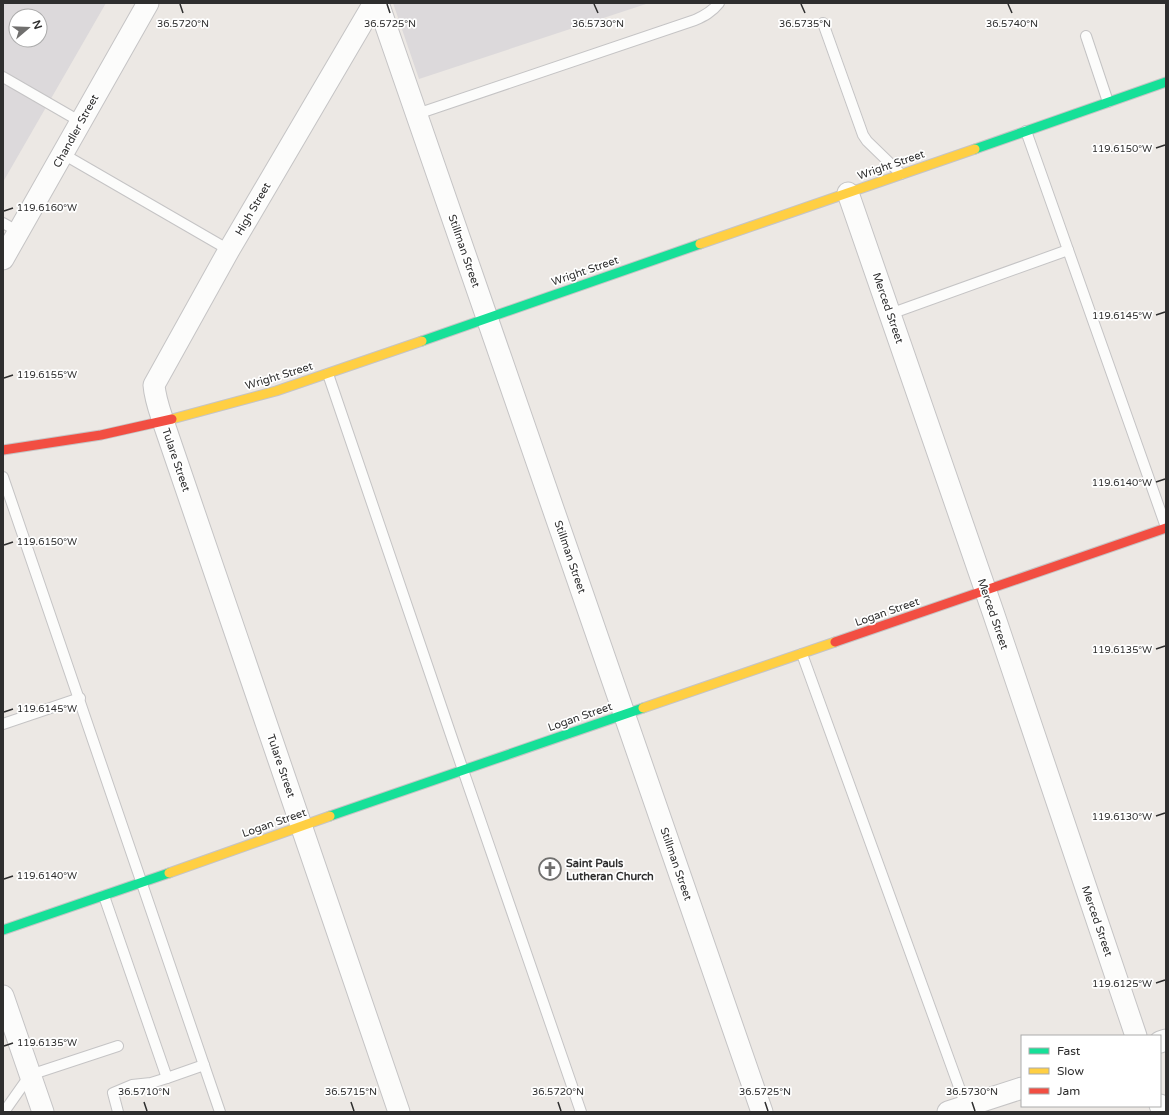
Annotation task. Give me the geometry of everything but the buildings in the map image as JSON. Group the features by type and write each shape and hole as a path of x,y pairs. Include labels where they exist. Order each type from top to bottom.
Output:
{"street":[{"name":"Chandler Street","path":"3,259 11,227 63,154 148,3"},
{"name":"High Street","path":"163,421 156,400 154,385 228,250 374,3"},
{"name":"Stillman Street","path":"378,3 762,1112"},
{"name":"Wright Street","path":"3,450 101,435 163,421 276,391 1166,82"},
{"name":"Merced Street","path":"848,193 986,591 1136,1035"},
{"name":"Tulare Street","path":"163,421 399,1112"},
{"name":"Logan Street","path":"3,930 625,714 986,591 1166,527"},
{"path":"3,996 9,1033 30,1075 43,1112"},
{"path":"961,1110 1021,1088"}],"lane":[{"path":"416,114 695,20 715,9 719,3"},
{"path":"823,23 863,135 867,141 901,174"},
{"path":"1086,36 1108,102"},
{"path":"3,77 81,122"},
{"path":"1026,131 1166,527"},
{"path":"63,154 228,250"},
{"path":"890,314 1068,250"},
{"path":"328,374 463,770 582,1112"},
{"path":"3,477 143,882 220,1112"},
{"path":"802,654 961,1110"},
{"path":"3,724 80,698"},
{"path":"104,896 167,1078"},
{"path":"4,1112 30,1075 118,1046"},
{"path":"118,1112 113,1093 132,1085 151,1083 204,1065"}],"shaded area":[{"path":"3,3 106,3 3,182"},
{"path":"393,3 649,3 419,79"}],"traffic: fast":[{"path":"975,149 1166,82"},
{"path":"422,341 700,244"},
{"path":"330,816 643,708"},
{"path":"3,930 169,873"}],"traffic: slow":[{"path":"700,244 975,149"},
{"path":"172,419 276,391 422,341"},
{"path":"643,708 835,642"},
{"path":"169,873 330,816"}],"traffic: jam":[{"path":"3,450 101,435 172,419"},
{"path":"835,642 1166,528"}],"place":[{"name":"Saint Pauls Lutheran Church","path":"550,869"}]}
